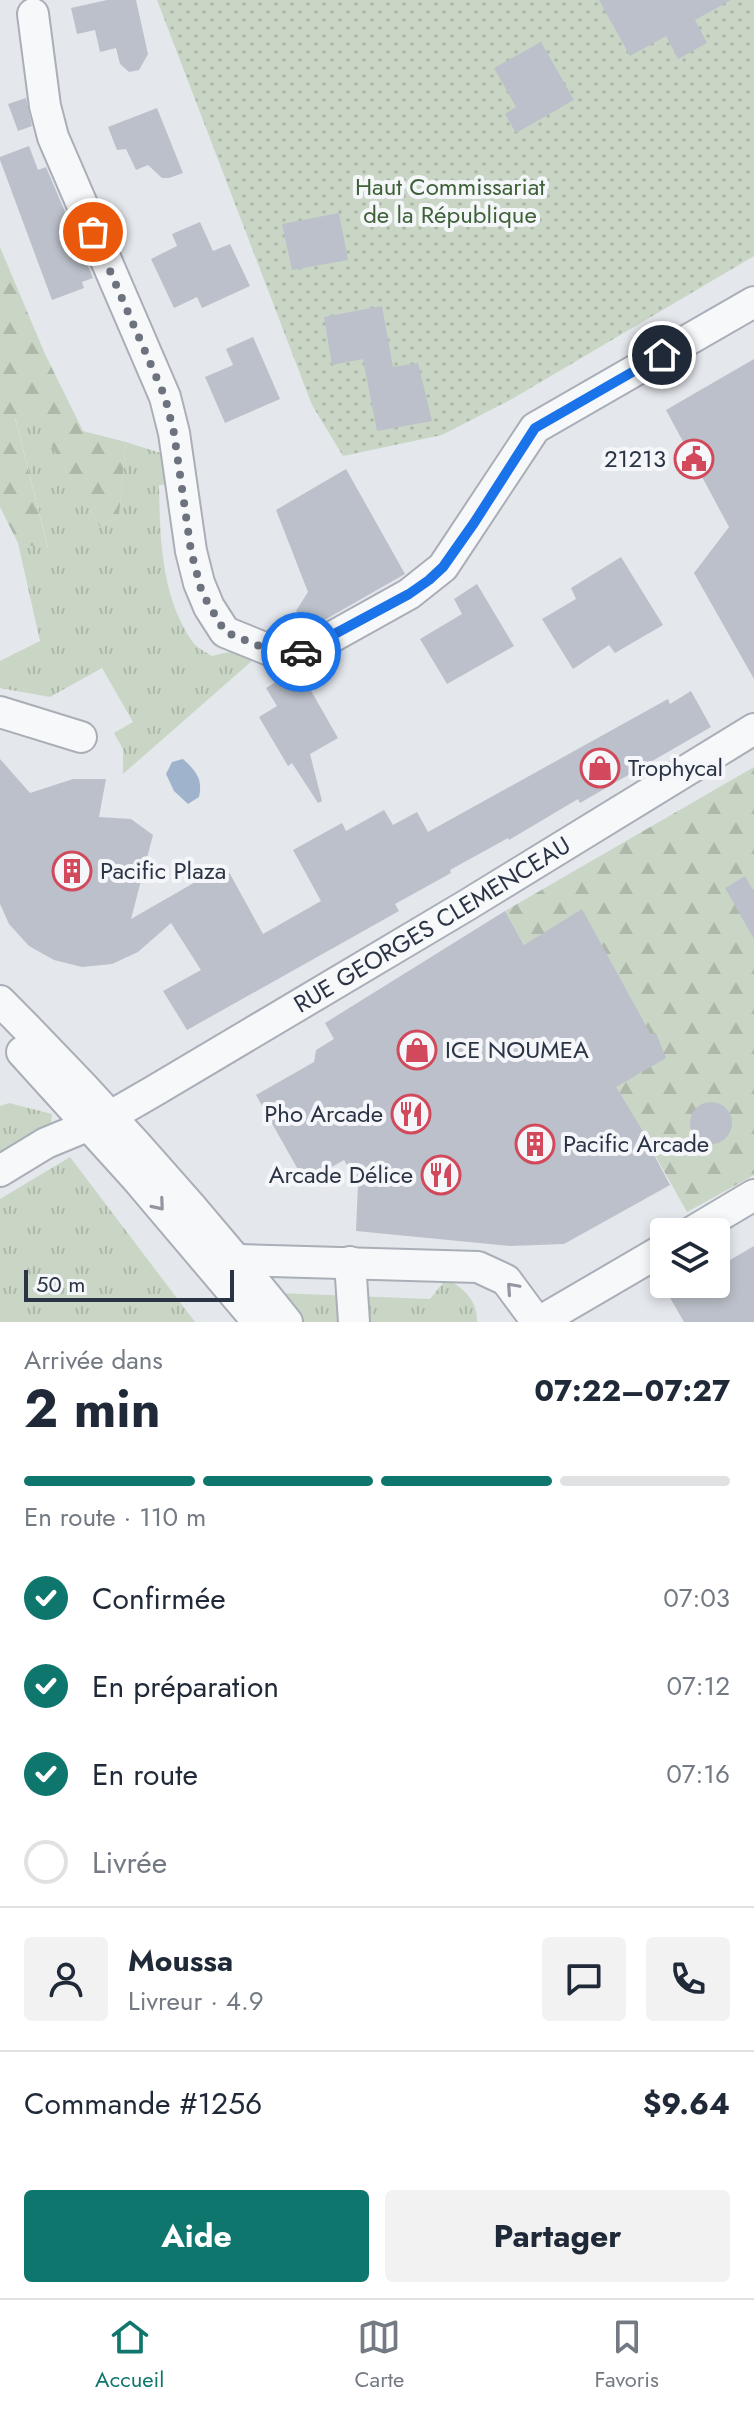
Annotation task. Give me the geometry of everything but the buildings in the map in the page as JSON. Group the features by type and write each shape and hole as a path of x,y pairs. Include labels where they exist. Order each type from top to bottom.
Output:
{"street":[{"path":"33,14 45,106 53,137 165,397 174,433 191,551 202,593 225,632 253,644 277,653 305,652 409,594 443,567 535,428 754,302"},
{"path":"0,712 81,737"},
{"name":"RUE GEORGES CLEMENCEAU","path":"0,1171 46,1143 99,1121 445,918 754,729"},
{"path":"0,1001 258,1322"},
{"path":"0,1027 238,1260 287,1322"},
{"name":"RUE GEORGES CLEMENCEAU","path":"0,1188 57,1155 99,1121"},
{"path":"715,1218 754,1195"},
{"path":"238,1260 478,1267 506,1280 538,1322 650,1257"},
{"path":"350,1262 354,1322"}],"green space":[{"name":"Haut Commissariat de la République","path":"157,0 754,0 754,256 512,399 442,435 343,456 312,405"},
{"path":"0,247 45,354 83,431 126,442 119,516 100,527 37,422 15,418 48,549 18,543 0,507"},
{"path":"15,417 37,421 100,527 119,516 126,442 170,456 174,484 159,485 159,505 164,566 174,605 192,641 201,649 212,656 229,652 232,645 253,660 123,774 123,749 114,733 133,722 102,668 50,697 0,688 0,661 40,641 18,543 48,548"},
{"path":"754,767 754,1175 687,1212 628,1107 610,1096 505,911"},
{"path":"9,1103 52,1114 50,1134 0,1164 0,1106"},
{"path":"70,1157 195,1322 0,1322 0,1199"},
{"path":"446,1279 469,1296 477,1322 300,1322 277,1293 430,1299"}],"water":[{"path":"183,759 195,772 200,785 199,797 188,804 174,791 166,774 172,762"}],"way so far":[{"path":"93,232 165,397 174,433 191,551 202,593 225,632 277,653 301,652"}],"place":[{"name":"21213","path":"694,459"},
{"name":"Trophycal","path":"600,768"},
{"name":"Pacific Plaza","path":"72,871"},
{"name":"ICE NOUMEA","path":"417,1050"},
{"name":"Pho Arcade","path":"411,1114"},
{"name":"Pacific Arcade","path":"535,1144"},
{"name":"Arcade Délice","path":"441,1175"}],"route":[{"path":"301,652 429,580 443,567 474,523 535,428 662,355"}]}
